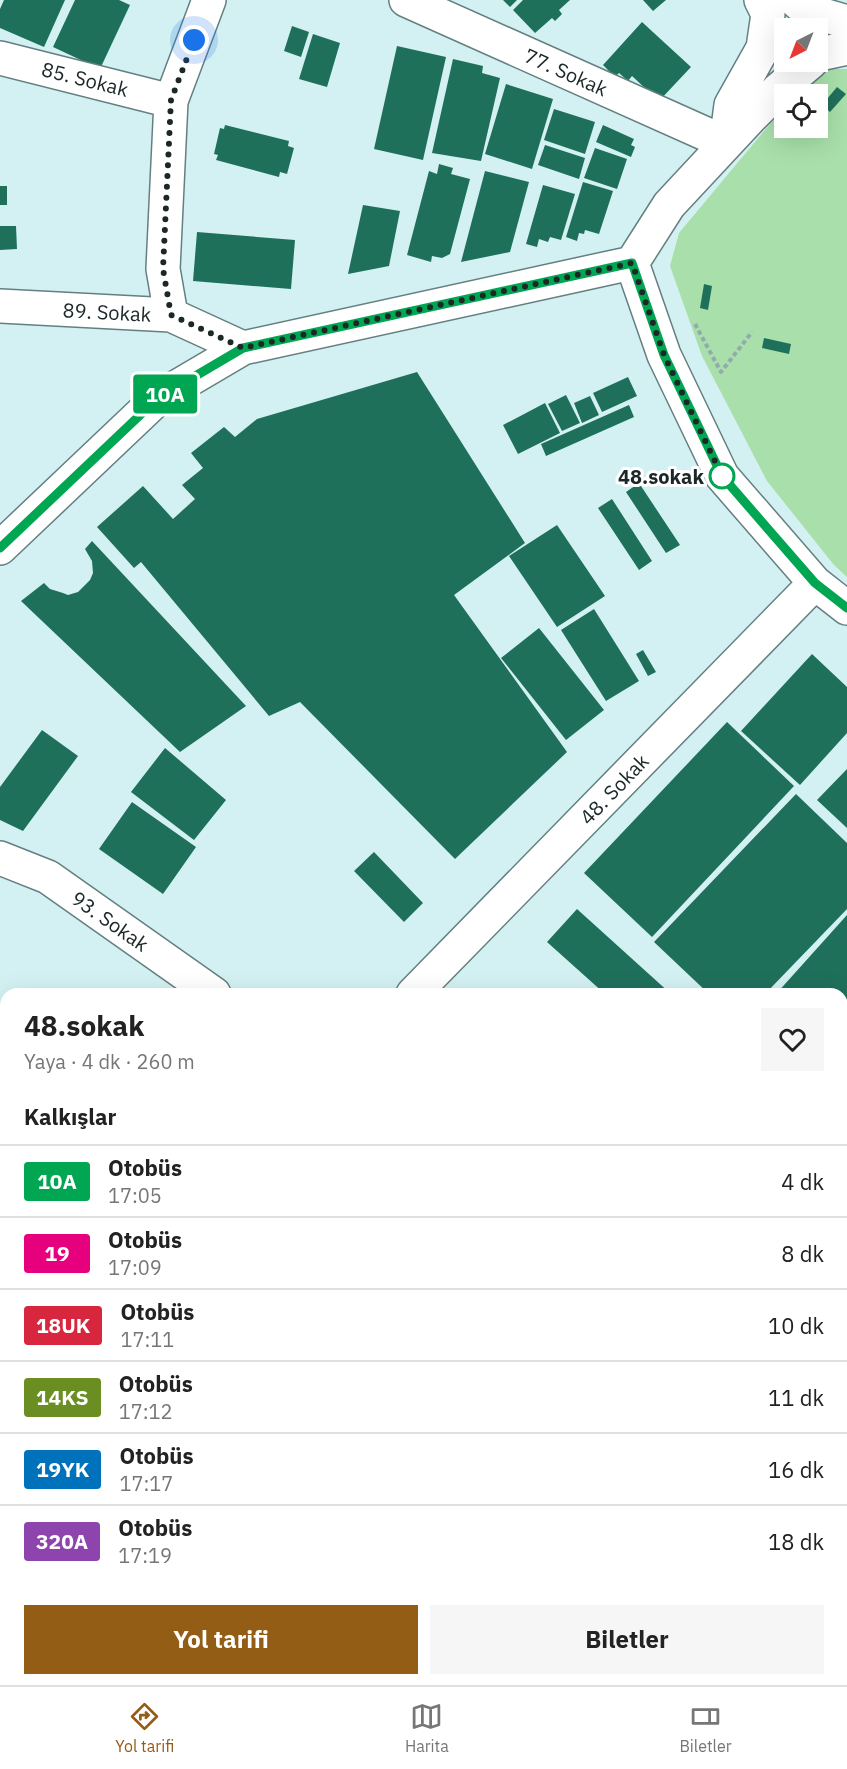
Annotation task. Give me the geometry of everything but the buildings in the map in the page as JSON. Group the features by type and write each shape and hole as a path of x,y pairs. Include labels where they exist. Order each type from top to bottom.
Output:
{"street":[{"path":"171,315 163,269 171,100 209,0"},
{"name":"77. Sokak","path":"406,0 726,143"},
{"path":"726,143 731,105 763,48 768,14 761,0"},
{"path":"795,0 806,10 847,22"},
{"path":"828,52 847,48"},
{"name":"85. Sokak","path":"0,58 171,100"},
{"path":"0,548 158,398 243,348 632,263 669,205 779,88 799,72"},
{"path":"632,263 664,355 722,476 815,583 847,608"},
{"name":"89. Sokak","path":"0,306 171,315 243,348"},
{"name":"48. Sokak","path":"419,988 815,583"},
{"name":"93. Sokak","path":"0,858 48,877 205,988"}],"path":[{"path":"695,324 722,372 752,332"}],"green space":[{"path":"847,69 847,577 834,565 767,481 702,356 670,266 679,233 774,119 774,138 828,138 828,84 803,84 813,72"}],"bus line":[{"name":"10A","path":"0,548 158,398 243,348 632,263 664,355 722,476 815,583 847,608"}],"place":[{"name":"48.sokak","path":"722,476"}],"route":[{"path":"194,40 171,100 163,269 171,315 243,348 632,263 664,355 722,476"}]}
